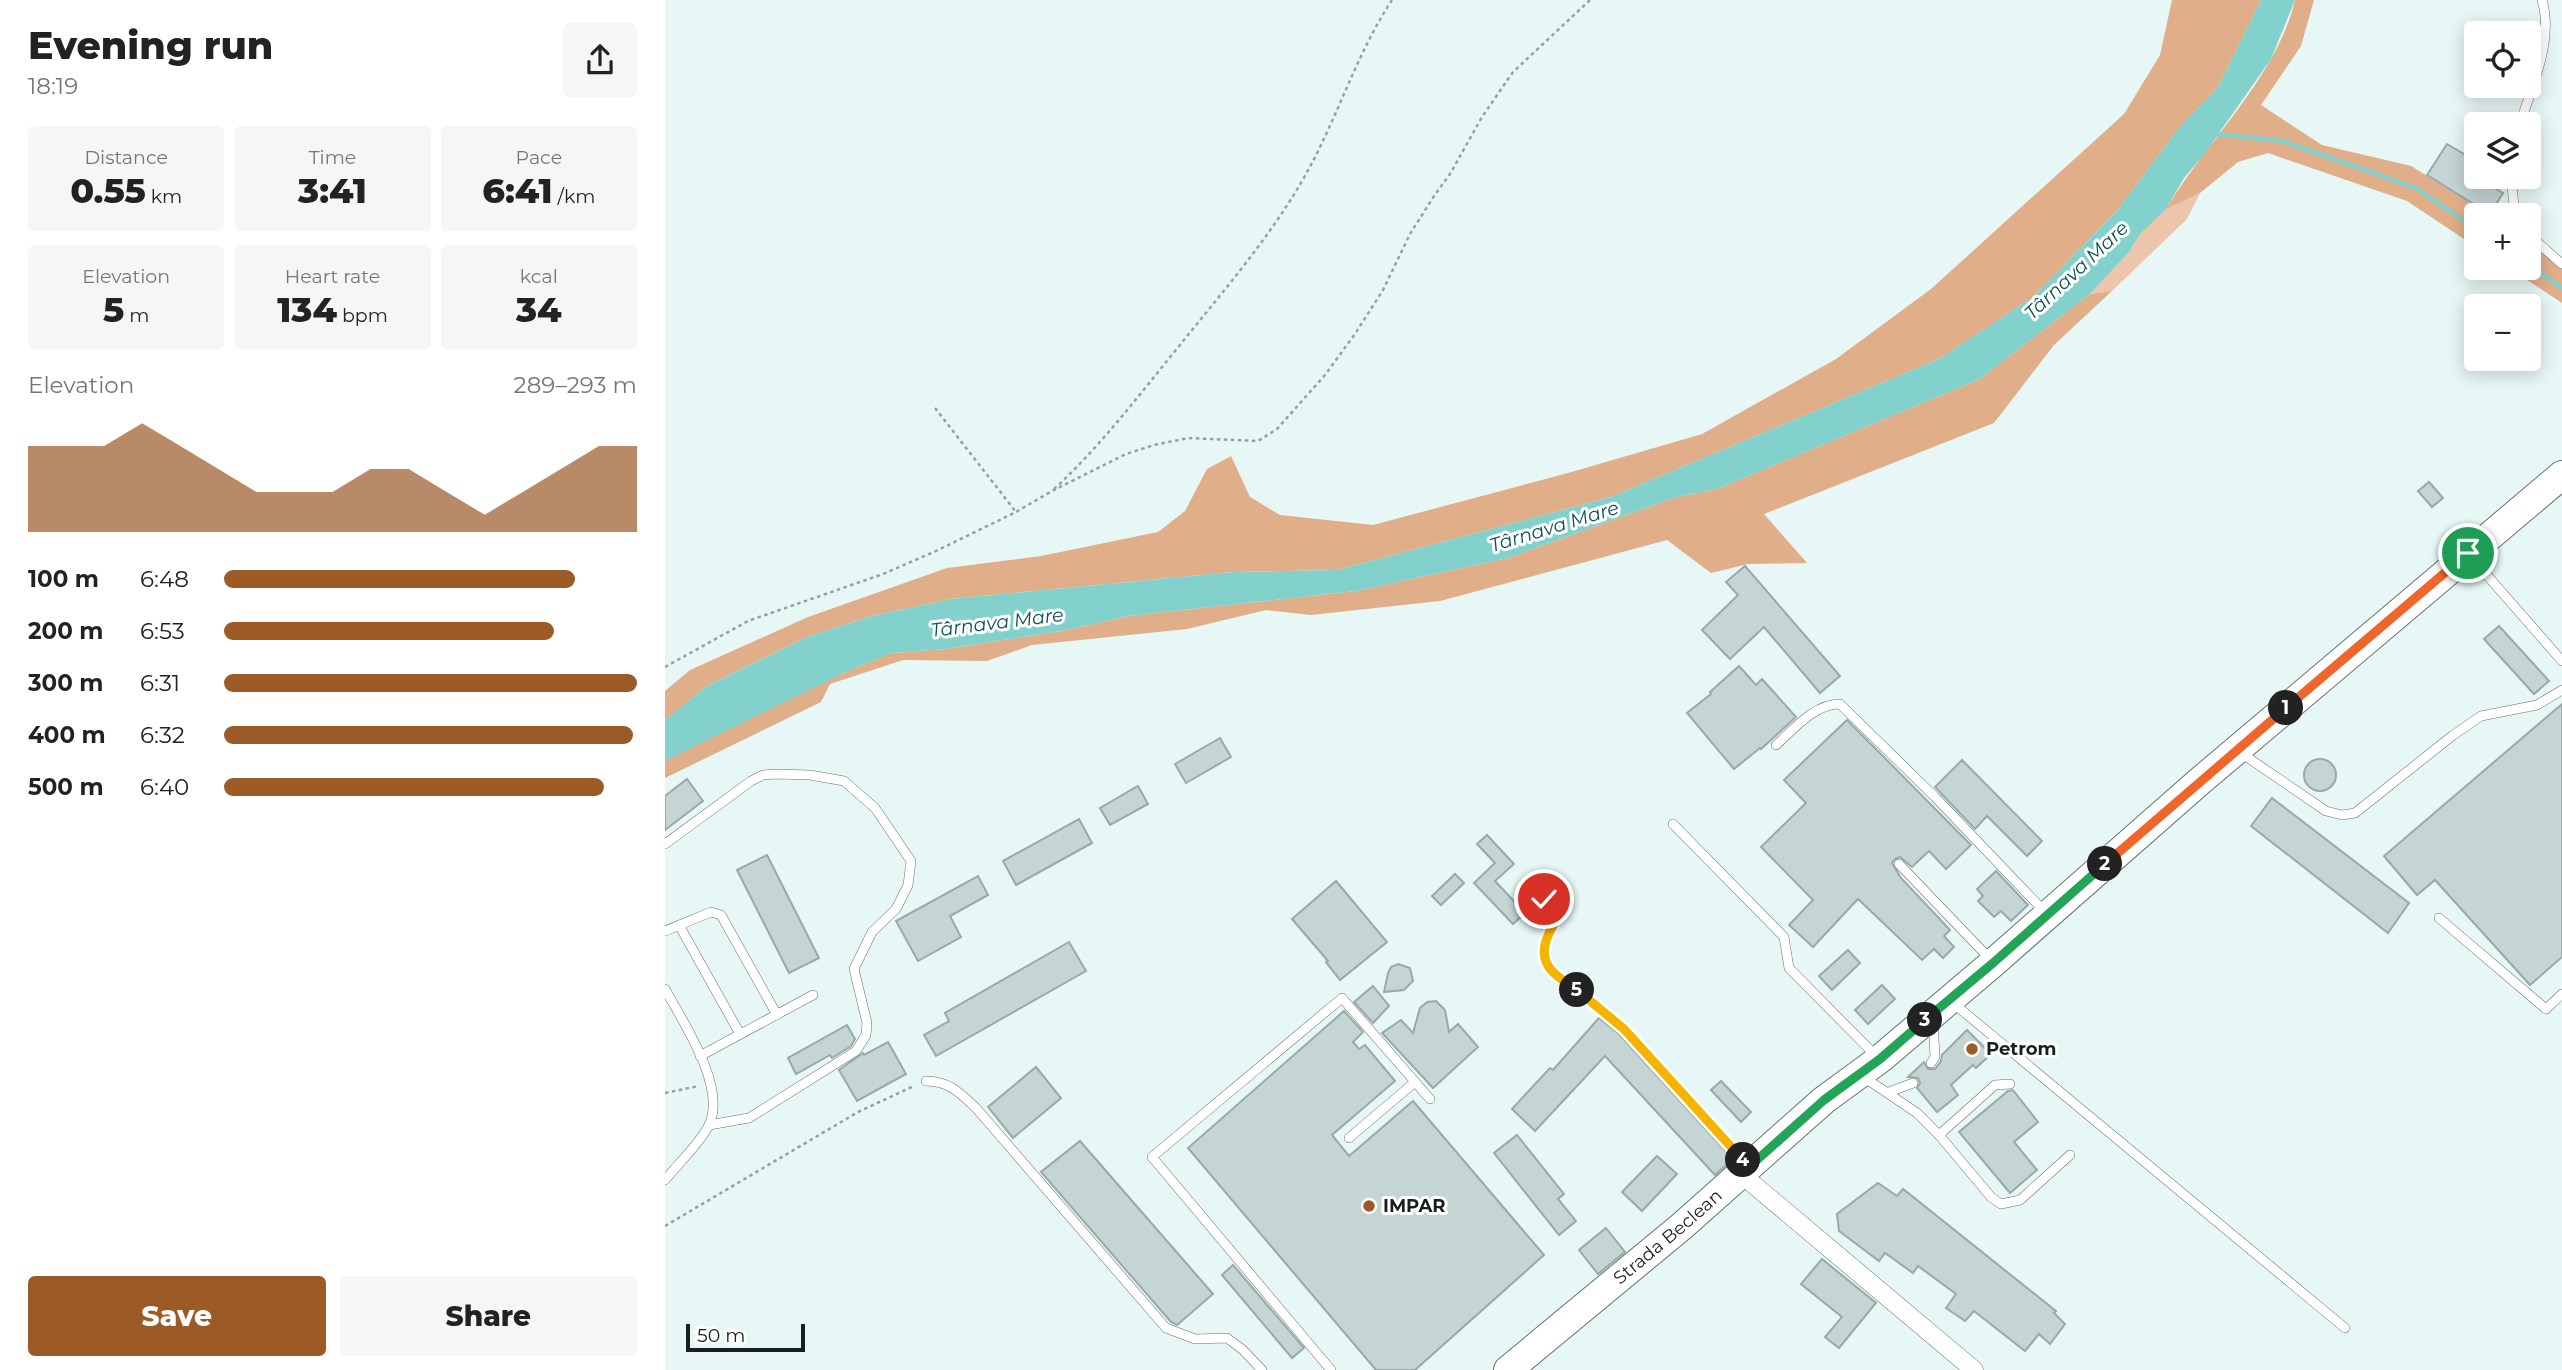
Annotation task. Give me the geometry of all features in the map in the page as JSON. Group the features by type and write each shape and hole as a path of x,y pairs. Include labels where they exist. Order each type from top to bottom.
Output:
{"main road":[{"name":"Strada Beclean","path":"1508,1370 1745,1171 1824,1100 1993,963 2237,750 2562,475"}],"street":[{"path":"1745,1171 1974,1370"}],"lane":[{"path":"2524,112 2543,53 2545,25 2542,0"},
{"path":"2541,246 2562,264"},
{"path":"2468,553 2562,661"},
{"path":"2237,750 2326,811 2342,815 2355,813 2481,716 2536,705 2562,690"},
{"path":"1776,745 1807,717 1829,704 1840,704 1935,797 2047,914"},
{"path":"665,844 751,780 763,775 810,775 845,780 875,808 911,861 908,885 896,909 872,932 854,969 867,1023 862,1044 856,1052 749,1118 709,1125"},
{"path":"1673,824 1784,937 1789,968 1863,1045 1869,1066 1889,1092 1917,1112 1991,1197 2001,1204 2020,1200 2070,1155"},
{"path":"1899,864 1993,963"},
{"path":"1531,887 1553,911 1555,920 1544,949 1544,960 1548,967 1624,1029 1745,1171"},
{"path":"665,931 711,912 721,915 777,1015"},
{"path":"2439,918 2546,1009 2562,994"},
{"path":"679,925 740,1034"},
{"path":"665,989 700,1056 712,1085 714,1106 709,1125 665,1180"},
{"path":"700,1056 813,995"},
{"path":"1331,1370 1152,1157 1342,998 1430,1099"},
{"path":"1931,1063 1935,1057 1940,1006"},
{"path":"1940,1006 2346,1328"},
{"path":"926,1081 940,1081 954,1087 976,1108 1166,1328 1195,1339 1227,1338 1262,1370"},
{"path":"1349,1138 1415,1082"},
{"path":"1889,1092 1913,1083"},
{"path":"1939,1135 1995,1085 2010,1084"}],"path":[{"path":"1052,491 1078,467 1118,421 1270,230 1301,184 1327,137 1355,70 1379,20 1392,0"},
{"path":"665,667 748,621 883,574 1016,512 1126,454 1188,438 1249,442 1277,429 1325,375 1355,334 1383,290 1410,234 1513,72 1590,0"},
{"path":"936,408 1016,512"},
{"path":"665,1226 858,1112 926,1081"},
{"path":"665,1093 712,1085"}],"shaded area":[{"path":"2172,0 2261,0 2218,87 2179,128 2116,212 2033,297 1941,358 1611,497 1337,570 1233,572 951,599 872,616 807,637 707,686 665,720 665,691 690,670 808,617 947,568 1041,556 1158,532 1185,511 1207,469 1231,456 1250,497 1280,515 1373,525 1702,434 1836,359 1931,289 2124,114 2160,55"},
{"path":"2295,0 2314,0 2301,46 2261,105 2322,145 2411,166 2471,203 2464,203 2464,239 2407,201 2268,153 2238,162 2200,193 2166,209 2257,82 2286,28"},
{"path":"2200,193 2187,219 2112,291 2090,294 2129,252 2140,234 2165,209"},
{"path":"2541,250 2562,267 2562,303 2527,280 2541,280"},
{"path":"2112,291 2054,345 1994,423 1764,514 1807,563 1748,564 1711,573 1667,540 1440,601 1311,615 1266,610 1187,629 1032,645 987,661 903,660 830,684 821,702 665,778 665,761 669,757 891,653 945,649 1062,631 1129,616 1356,591 1508,558 1673,498 1717,489 1980,379 2090,294"}],"water":[{"name":"Târnava Mare","path":"2261,0 2295,0 2271,59 2203,156 2184,178 2166,209 2140,234 2129,252 2090,294 1980,379 1717,489 1673,498 1508,558 1356,591 1129,616 1062,631 945,649 891,653 846,672 665,761 665,720 707,686 807,637 872,616 951,599 1233,572 1337,570 1611,497 1941,358 2033,297 2116,212 2179,128 2218,87"}],"building":[{"path":"2447,144 2464,154 2464,189 2496,189 2503,193 2497,203 2472,203 2427,175"},
{"path":"2429,482 2443,498 2432,507 2418,491"},
{"path":"1745,566 1840,676 1820,693 1764,627 1730,659 1702,630 1738,595 1726,582"},
{"path":"2499,626 2549,681 2534,694 2484,639"},
{"path":"1739,666 1756,685 1762,679 1796,717 1734,769 1687,713"},
{"path":"2562,704 2562,957 2530,985 2435,880 2417,895 2384,856"},
{"path":"1847,720 1971,845 1946,869 1929,851 1912,867 1900,857 1892,863 1901,878 1950,930 1944,936 1954,947 1943,958 1934,949 1922,960 1858,899 1813,947 1789,925 1813,900 1761,847 1806,803 1784,780"},
{"path":"1220,738 1231,757 1186,783 1175,764"},
{"path":"2320,759 2332,763 2336,775 2332,787 2320,791 2308,787 2304,775 2308,763"},
{"path":"1962,760 2042,841 2027,856 1987,816 1975,829 1935,787"},
{"path":"687,779 703,801 665,830 665,796"},
{"path":"1138,786 1148,804 1110,825 1100,808"},
{"path":"2272,798 2409,903 2388,933 2251,826"},
{"path":"1079,819 1092,843 1016,885 1003,861"},
{"path":"1487,835 1514,864 1495,881 1525,913 1513,924 1474,883 1495,863 1477,844"},
{"path":"767,855 819,958 789,973 737,870"},
{"path":"1996,871 2028,905 2011,921 2001,911 1994,917 1978,901 1983,896 1977,889"},
{"path":"1455,874 1464,883 1441,905 1432,896"},
{"path":"978,876 988,895 950,916 961,937 918,961 896,921"},
{"path":"1336,881 1387,942 1340,980 1326,962 1328,961 1292,919"},
{"path":"1069,942 1086,971 936,1056 924,1035 949,1021 945,1013"},
{"path":"1848,950 1860,963 1832,990 1819,976"},
{"path":"1398,964 1410,968 1413,981 1404,990 1384,992 1391,967"},
{"path":"1882,985 1895,999 1868,1024 1855,1010"},
{"path":"1373,986 1389,1006 1373,1023 1354,1002"},
{"path":"1436,1001 1445,1010 1449,1032 1458,1024 1478,1047 1433,1088 1382,1033 1401,1020 1413,1033 1420,1008 1427,1002"},
{"name":"IMPAR","path":"1344,1011 1363,1032 1353,1042 1359,1049 1365,1045 1395,1081 1332,1135 1349,1156 1413,1101 1544,1255 1415,1370 1376,1370 1188,1148"},
{"path":"1599,1018 1619,1034 1733,1159 1715,1175 1605,1056 1535,1131 1512,1109 1550,1068 1553,1070"},
{"path":"847,1025 855,1039 851,1046 796,1074 788,1058"},
{"path":"1967,1030 1991,1054 1976,1068 1973,1065 1951,1085 1958,1095 1937,1112 1917,1088 1920,1083 1918,1078 1908,1077 1924,1062 1928,1069 1935,1069 1942,1055"},
{"path":"888,1042 906,1074 857,1101 839,1070 863,1053 864,1055"},
{"path":"1036,1067 1061,1098 1013,1138 988,1107"},
{"path":"1721,1081 1751,1112 1741,1122 1711,1090"},
{"path":"2013,1090 2038,1122 2014,1142 2037,1170 2010,1193 1959,1132 2008,1091"},
{"path":"1517,1135 1564,1194 1558,1199 1576,1221 1559,1235 1494,1153"},
{"path":"1080,1141 1213,1294 1177,1325 1171,1322 1041,1172"},
{"path":"1657,1156 1677,1174 1642,1211 1622,1192"},
{"path":"1878,1183 1897,1196 1903,1189 2056,1311 2054,1313 2065,1324 2050,1344 2039,1334 2025,1351 1974,1311 1965,1321 1946,1308 1956,1294 1918,1266 1913,1273 1885,1253 1879,1261 1839,1231 1837,1214"},
{"path":"1606,1228 1625,1252 1598,1274 1579,1250"},
{"path":"1822,1259 1876,1303 1839,1348 1825,1337 1842,1317 1801,1284"},
{"path":"1233,1265 1304,1348 1292,1358 1222,1275"}],"waterway":[{"path":"2215,134 2283,141 2416,188 2464,221"},
{"path":"2541,273 2562,288"}],"place":[{"name":"Petrom","path":"1972,1049"},
{"name":"IMPAR","path":"1369,1206"}],"route":[{"path":"1544,899 1553,911 1555,920 1544,949 1544,960 1548,967 1624,1029 1749,1167 1824,1100 1880,1059 1993,963 2200,781 2468,553"}]}
